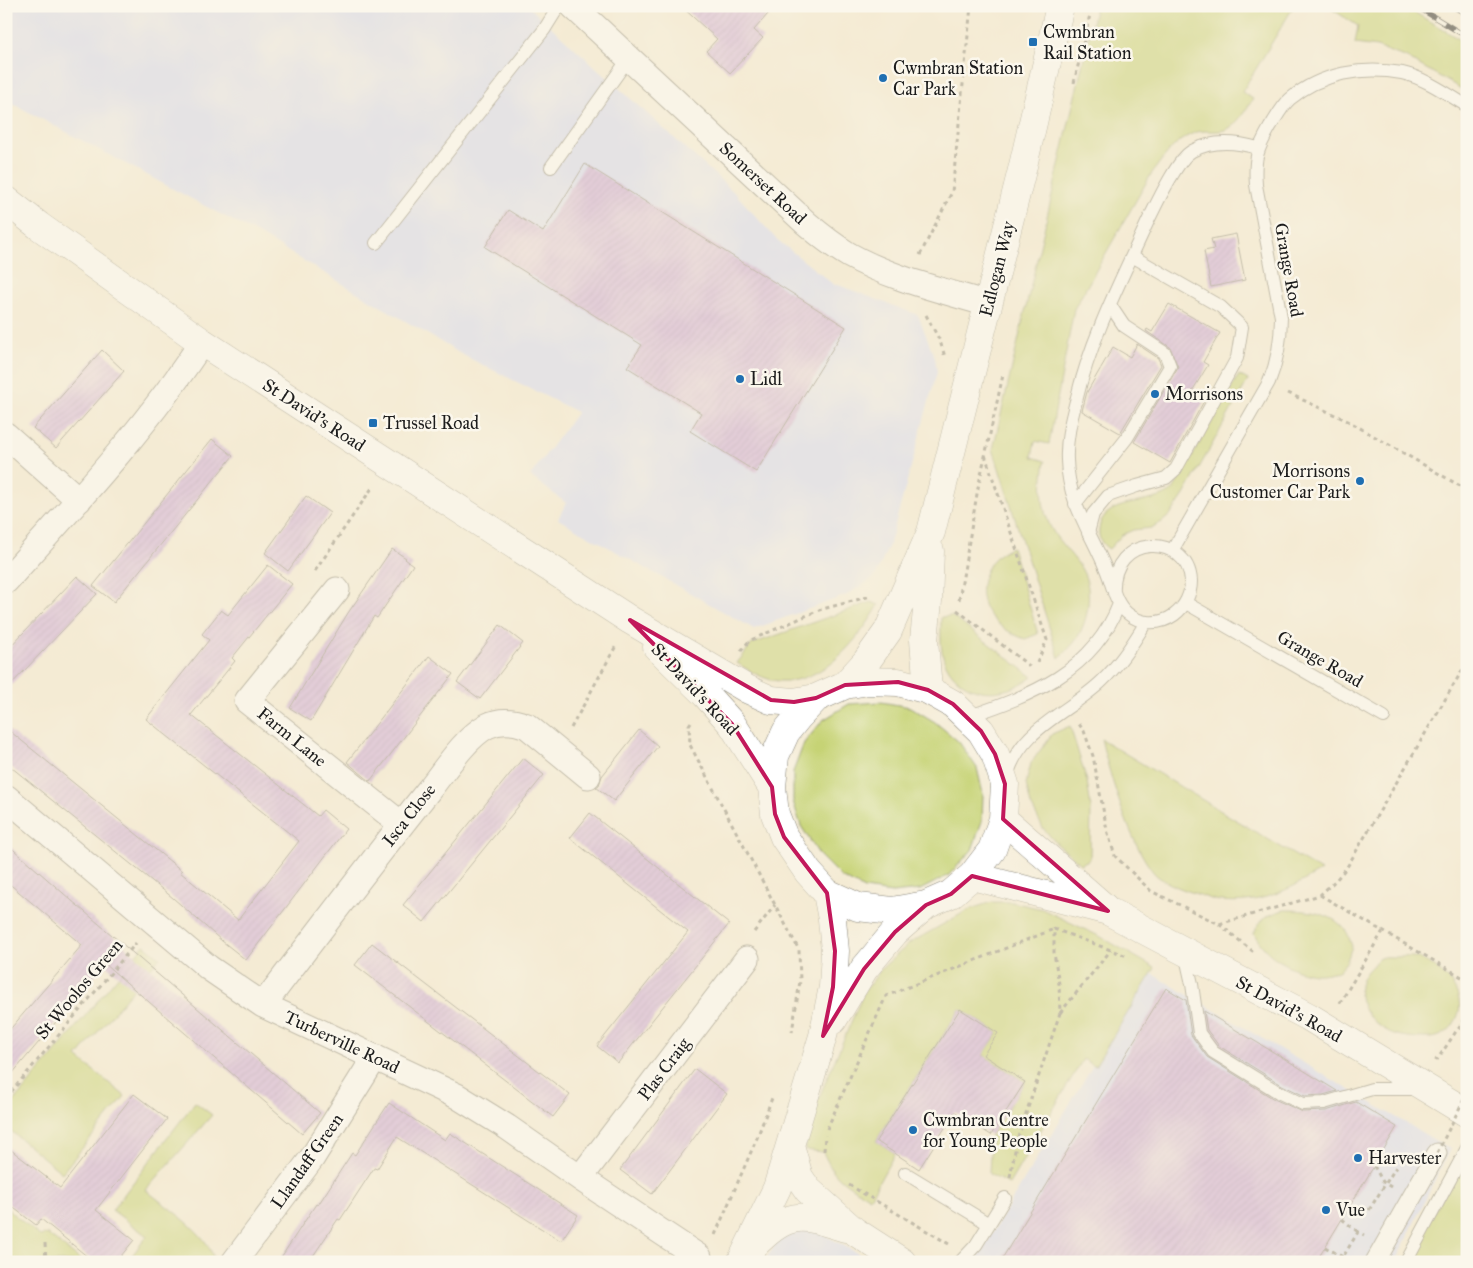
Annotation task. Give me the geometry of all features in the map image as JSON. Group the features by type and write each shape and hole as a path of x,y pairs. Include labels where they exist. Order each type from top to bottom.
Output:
{"street":[{"name":"Somerset Road","path":"572,6 806,224 826,240 849,255 878,269 988,304"},
{"name":"Edlogan Way","path":"844,686 866,662 888,631 931,532 1022,170 1060,6"},
{"name":"St David's Road","path":"6,200 202,342 630,620 747,689 771,700 794,702 816,698 844,686 868,681 898,682 928,690 953,704 982,731 995,754 1005,784 1003,819 992,850 972,876 951,894 926,905 892,911 858,907 827,893 808,872 784,837 775,814 772,787 776,756 786,732 816,698"},
{"path":"6,581 79,500 145,421 202,342"},
{"path":"6,435 79,500"},
{"name":"Edlogan Way","path":"928,690 924,640 931,532"},
{"name":"Farm Lane","path":"337,590 248,701 401,824"},
{"name":"St David's Road","path":"630,620 706,695 732,724 772,787"},
{"name":"Isca Close","path":"263,1005 401,824 465,745 488,725 507,721 517,722 537,733 588,776"},
{"name":"Turberville Road","path":"6,797 209,968 263,1005 430,1082 481,1110 699,1258"},
{"name":"St David's Road","path":"1003,819 1108,911"},
{"name":"St David's Road","path":"972,876 1108,911 1308,1017 1467,1114"},
{"path":"743,1258 777,1188 823,1036 833,987 835,951 827,893"},
{"path":"823,1036 864,969 895,932 926,905"},
{"name":"Plas Craig","path":"580,1178 747,960"},
{"name":"Llandaff Green","path":"234,1262 312,1158 376,1057"},
{"path":"790,1145 799,1178 808,1190 854,1231 902,1262"},
{"path":"1375,1262 1437,1153"},
{"path":"743,1258 776,1226 797,1218 812,1218 854,1231"}],"lane":[{"path":"376,243 544,30 559,6"},
{"path":"551,167 629,58"},
{"path":"967,717 1024,696 1054,681 1078,664 1097,643 1112,622 1117,599 1114,581 1117,568 1124,558 1134,550 1147,546 1159,546 1172,551 1181,558 1188,568 1191,580 1186,603 1169,619 1158,622 1146,622 1135,619 1126,612 1117,599 1110,578 1075,504 1070,487 1067,460 1070,424 1082,375 1110,305 1156,204 1172,174 1191,152 1220,143 1243,144 1258,148 1288,100 1312,84 1342,74 1366,70 1404,73 1436,87 1467,106"},
{"name":"Grange Road","path":"1172,551 1270,382 1276,365 1281,334 1281,317 1256,185 1255,167 1258,148"},
{"path":"1088,533 1093,514 1108,496 1166,478 1176,469 1237,358 1242,326 1221,307 1132,256"},
{"path":"1075,504 1127,438 1170,366 1165,353 1124,326 1110,305"},
{"name":"Grange Road","path":"1186,603 1384,717"},
{"path":"1005,784 1010,764 1018,750 1036,731 1102,681 1122,660 1146,622"},
{"path":"1184,951 1192,984 1199,1033 1213,1052 1278,1092 1303,1104 1324,1103 1372,1089 1427,1089"},
{"path":"1406,1262 1467,1148"},
{"path":"905,1173 989,1224"},
{"path":"963,1258 976,1245 1005,1198"}],"path":[{"path":"1288,393 1348,421 1467,490"},
{"path":"957,610 1034,670 1046,640 985,455"},
{"path":"337,590 314,572 389,464"},
{"path":"558,750 630,620"},
{"path":"1219,924 1320,895 1336,880 1467,662"},
{"path":"1084,731 1094,763 1107,830 1115,856 1151,891 1219,924 1260,956"},
{"path":"1320,895 1467,980"},
{"name":"St Woolos Green","path":"6,1098 154,921"},
{"path":"826,1160 824,1152 825,1134 886,996 1054,929"},
{"path":"1335,1001 1340,1004 1383,931"},
{"path":"1060,1013 1111,950"},
{"path":"1429,1056 1437,1060 1467,1015"},
{"path":"1437,1153 1467,1093"},
{"path":"1369,1210 1396,1168"},
{"path":"841,1181 963,1258"},
{"path":"1342,1219 1358,1232"},
{"path":"45,1243 46,1262"},
{"path":"1324,1247 1343,1257"}],"highlighted area":[{"path":"630,620 771,700 794,702 816,698 845,685 898,682 928,690 953,704 981,731 995,754 1005,784 1003,819 1108,911 972,876 951,894 926,905 895,932 864,969 823,1036 833,987 835,951 827,893 784,837 775,814 772,787 732,724"}],"shaded area":[{"path":"6,6 528,6 736,194 775,238 834,285 918,315 935,358 937,372 890,543 875,577 847,595 754,629 558,519 566,503 530,476 577,412 461,354 267,239 6,100"},
{"path":"1149,972 1450,1149 1395,1262 975,1262"},
{"path":"802,1229 823,1234 873,1262 764,1262 778,1240 789,1232"}],"green space":[{"path":"1096,6 1294,6 1242,92 1253,99 1244,112 1229,128 1221,131 1194,133 1180,141 1169,151 1150,176 1074,309 1049,444 1035,441 1032,457 1045,461 1043,499 1045,514 1051,528 1081,568 1088,586 1088,607 1083,627 1073,644 1059,658 993,449"},
{"path":"1327,6 1404,6 1467,44 1467,92 1407,58 1377,47 1355,44 1358,26"},
{"path":"1239,375 1248,380 1184,495 1171,514 1151,528 1133,530 1122,535 1109,549 1102,543 1099,536 1102,519 1118,507 1153,499 1173,490"},
{"path":"1012,547 1038,634 1025,639 1005,629 990,615 982,596 985,574 992,561 999,554"},
{"path":"871,602 879,605 861,632 838,657 811,675 795,680 779,681 757,675 737,663 752,644"},
{"path":"952,616 1033,677 1012,688 995,692 966,686 952,674 947,666 941,647 941,617"},
{"path":"881,702 910,707 935,722 959,742 977,768 983,794 982,821 972,850 949,875 920,890 892,893 864,889 841,877 820,856 801,826 793,801 793,772 804,743 823,720 849,704"},
{"path":"1070,726 1087,781 1091,808 1090,859 1081,864 1056,843 1043,828 1031,805 1026,784 1031,763 1052,734"},
{"path":"1101,739 1321,871 1274,895 1235,902 1210,899 1161,879 1145,860 1129,828 1115,790"},
{"path":"992,902 1012,902 1042,909 1101,937 1155,968 1095,1066 1083,1059 1009,1184 989,1174 991,1135 1025,1082 983,1055 998,1033 960,1009 876,1141 895,1153 870,1198 842,1180 832,1169 823,1152 805,1150 805,1130 864,992 883,967 910,943 970,909"},
{"path":"1284,910 1318,913 1334,920 1340,925 1347,933 1352,946 1347,961 1339,971 1324,974 1306,973 1279,961 1264,948 1254,933 1256,928 1266,917"},
{"path":"144,945 160,957 77,1057 125,1096 62,1173 6,1127 6,1111"},
{"path":"1382,957 1418,958 1437,969 1445,976 1457,994 1458,1014 1449,1030 1438,1037 1397,1035 1377,1024 1363,1006 1360,986 1364,976 1376,962"},
{"path":"195,1102 212,1115 146,1190 197,1232 211,1252 214,1262 127,1262 147,1236 112,1210"},
{"path":"1467,1152 1467,1262 1406,1262"},
{"path":"6,1208 40,1236 47,1234 83,1262 6,1262"}],"building":[{"path":"681,6 775,6 754,30 763,38 730,73 706,51 717,39"},
{"path":"585,164 846,327 756,472 690,431 701,413 627,367 642,345 485,247 508,210 543,232"},
{"path":"1236,234 1245,280 1211,287 1204,251 1214,249 1211,239"},
{"path":"1169,304 1220,333 1203,362 1208,365 1191,393 1204,401 1170,463 1134,442 1178,367 1170,347 1146,331 1147,329 1152,332"},
{"path":"1137,344 1158,358 1161,365 1120,433 1082,411 1087,392 1113,347 1130,357"},
{"path":"102,350 124,371 56,448 33,428"},
{"path":"212,439 233,456 114,602 93,586"},
{"path":"306,496 330,513 288,571 265,553"},
{"path":"392,549 413,565 377,618 374,616 311,721 290,708 348,613"},
{"path":"268,565 292,584 232,658 235,661 191,715 318,816 323,810 346,829 246,960 173,898 6,763 6,728 182,871 180,872 238,920 299,841 146,719 209,640 202,634 221,610 228,615"},
{"path":"77,576 97,594 6,690 6,651"},
{"path":"500,625 523,643 480,699 457,682"},
{"path":"429,656 453,674 370,781 347,762"},
{"path":"639,730 658,746 614,801 596,787 599,785 602,776"},
{"path":"523,758 544,775 424,922 403,905"},
{"path":"590,813 729,924 618,1063 597,1046 688,932 570,838"},
{"path":"6,843 320,1113 302,1134 105,964 6,1081 6,1034 82,945 6,881"},
{"path":"372,943 570,1095 553,1117 355,965"},
{"path":"1166,988 1186,1000 1191,1035 1207,1057 1274,1099 1303,1112 1326,1111 1356,1102 1397,1127 1316,1262 1000,1262"},
{"path":"960,1009 998,1033 983,1055 1025,1082 991,1135 955,1112 919,1169 876,1141"},
{"path":"1204,1011 1337,1091 1323,1095 1305,1096 1282,1085 1219,1046 1207,1030"},
{"path":"695,1069 727,1094 652,1194 620,1170"},
{"path":"134,1094 167,1119 96,1210 134,1240 116,1262 94,1262 41,1219 36,1225 6,1202 6,1146 60,1188"},
{"path":"389,1103 445,1140 450,1133 578,1215 561,1241 397,1137 377,1169 374,1168 340,1220 338,1219 309,1262 278,1262 316,1204 318,1205 352,1153 355,1155"}],"railway":[{"path":"1416,6 1467,37"},
{"path":"1453,6 1467,14"}],"place":[{"name":"Cwmbran Rail Station","path":"1033,42"},
{"name":"Cwmbran Station Car Park","path":"883,78"},
{"name":"Lidl","path":"740,379"},
{"name":"Morrisons","path":"1155,394"},
{"name":"Trussel Road","path":"373,423"},
{"name":"Morrisons Customer Car Park","path":"1360,481"},
{"name":"Cwmbran Centre for Young People","path":"913,1130"},
{"name":"Harvester","path":"1358,1158"},
{"name":"Vue","path":"1326,1210"}]}
